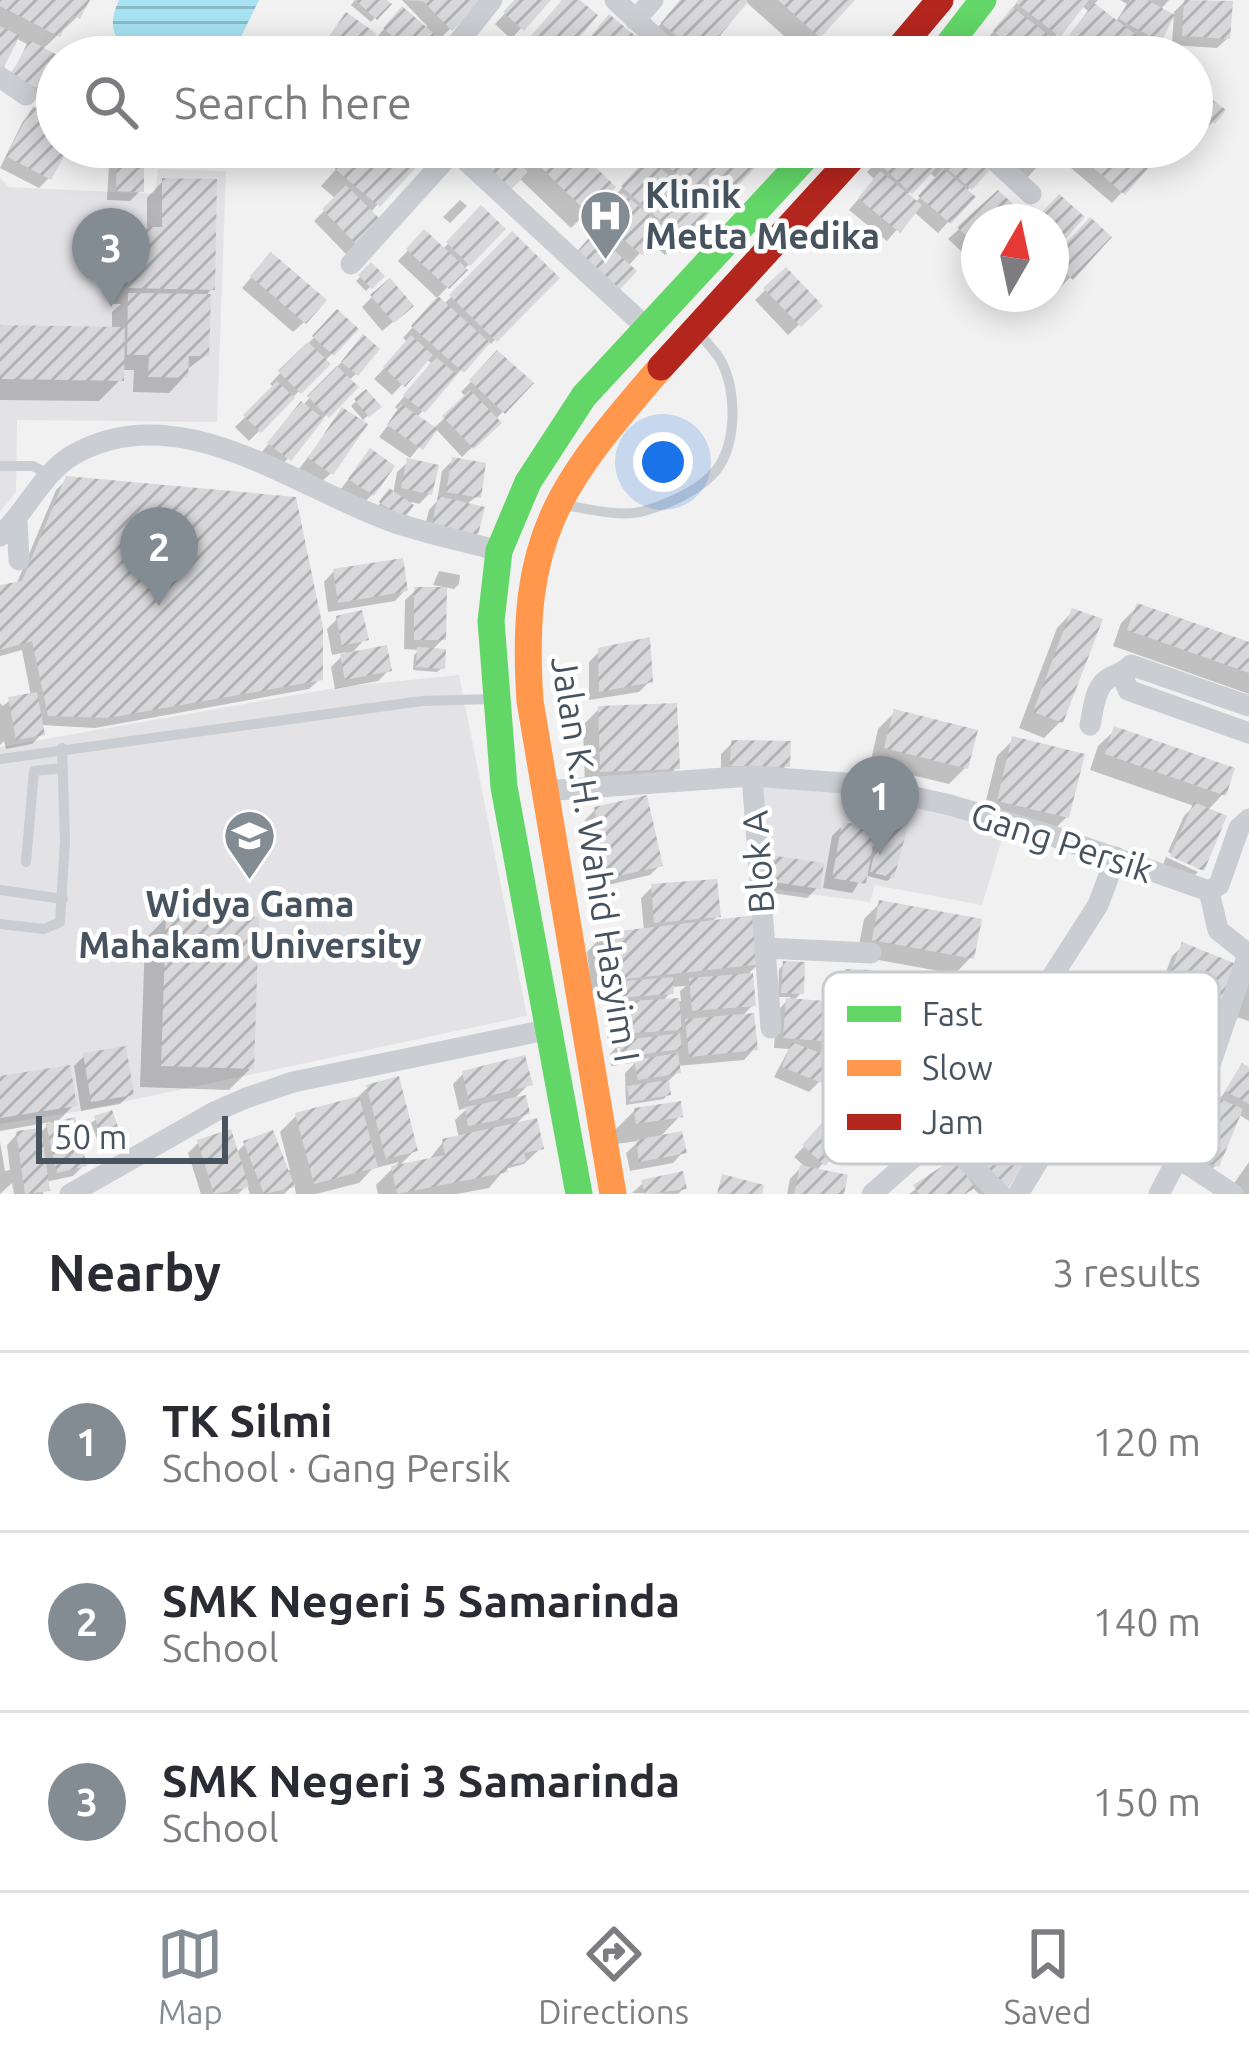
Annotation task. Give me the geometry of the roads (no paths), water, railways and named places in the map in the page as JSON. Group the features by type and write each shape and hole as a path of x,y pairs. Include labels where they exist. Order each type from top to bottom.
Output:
{"main road":[{"path":"910,36 940,0"},
{"path":"955,36 983,0"},
{"name":"Jalan K.H. Wahid Hasyim I","path":"613,1194 530,701 526,652 537,554 573,473 694,327 842,168"},
{"name":"Jalan K.H. Wahid Hasyim I","path":"574,1193 504,787 491,621 500,551 528,482 584,396 796,169"},
{"path":"495,699 530,701"}],"street":[{"path":"463,36 492,0"},
{"path":"615,0 653,36"},
{"path":"635,20 653,0"},
{"path":"0,77 26,95"},
{"path":"351,264 435,168"},
{"path":"474,168 648,328"},
{"path":"1003,168 1031,194"},
{"path":"19,560 9,528 50,476 70,457 135,436 181,438 225,449 392,521 500,551"},
{"path":"1090,725 1098,690 1106,681 1123,676 1131,665 1249,706"},
{"path":"1123,676 1128,690 1249,733"},
{"name":"Gang Persik","path":"543,791 752,776 880,789 950,805 1116,856 1209,891"},
{"name":"Blok A","path":"752,776 771,1028"},
{"path":"1219,1042 1248,954 1218,930 1209,891 1219,885 1239,828 1249,819"},
{"path":"1055,972 1098,905 1116,856"},
{"name":"Blok A","path":"765,948 871,953"},
{"path":"70,1194 214,1112 292,1082 546,1030"},
{"path":"872,1194 906,1164"},
{"path":"970,1164 1000,1194"},
{"path":"1018,1194 1036,1164"},
{"path":"1159,1194 1175,1164"},
{"path":"1187,1164 1233,1194"}],"lane":[{"path":"557,503 640,512 711,477 722,461 733,394 721,361 694,327"},
{"path":"0,466 33,466 50,476"},
{"path":"0,759 422,700 495,699"},
{"path":"0,924 53,928 60,922 62,748"},
{"path":"26,862 34,771 63,768"},
{"path":"0,890 63,899"}],"water":[{"path":"119,0 259,0 241,36 116,36 113,22"}],"place":[{"name":"Klinik Metta Medika","path":"606,262"},
{"name":"SMK Negeri 3 Samarinda","path":"111,307"},
{"name":"SMK Negeri 5 Samarinda","path":"159,606"},
{"name":"TK Silmi","path":"880,855"},
{"name":"Widya Gama Mahakam University","path":"250,882"}]}
